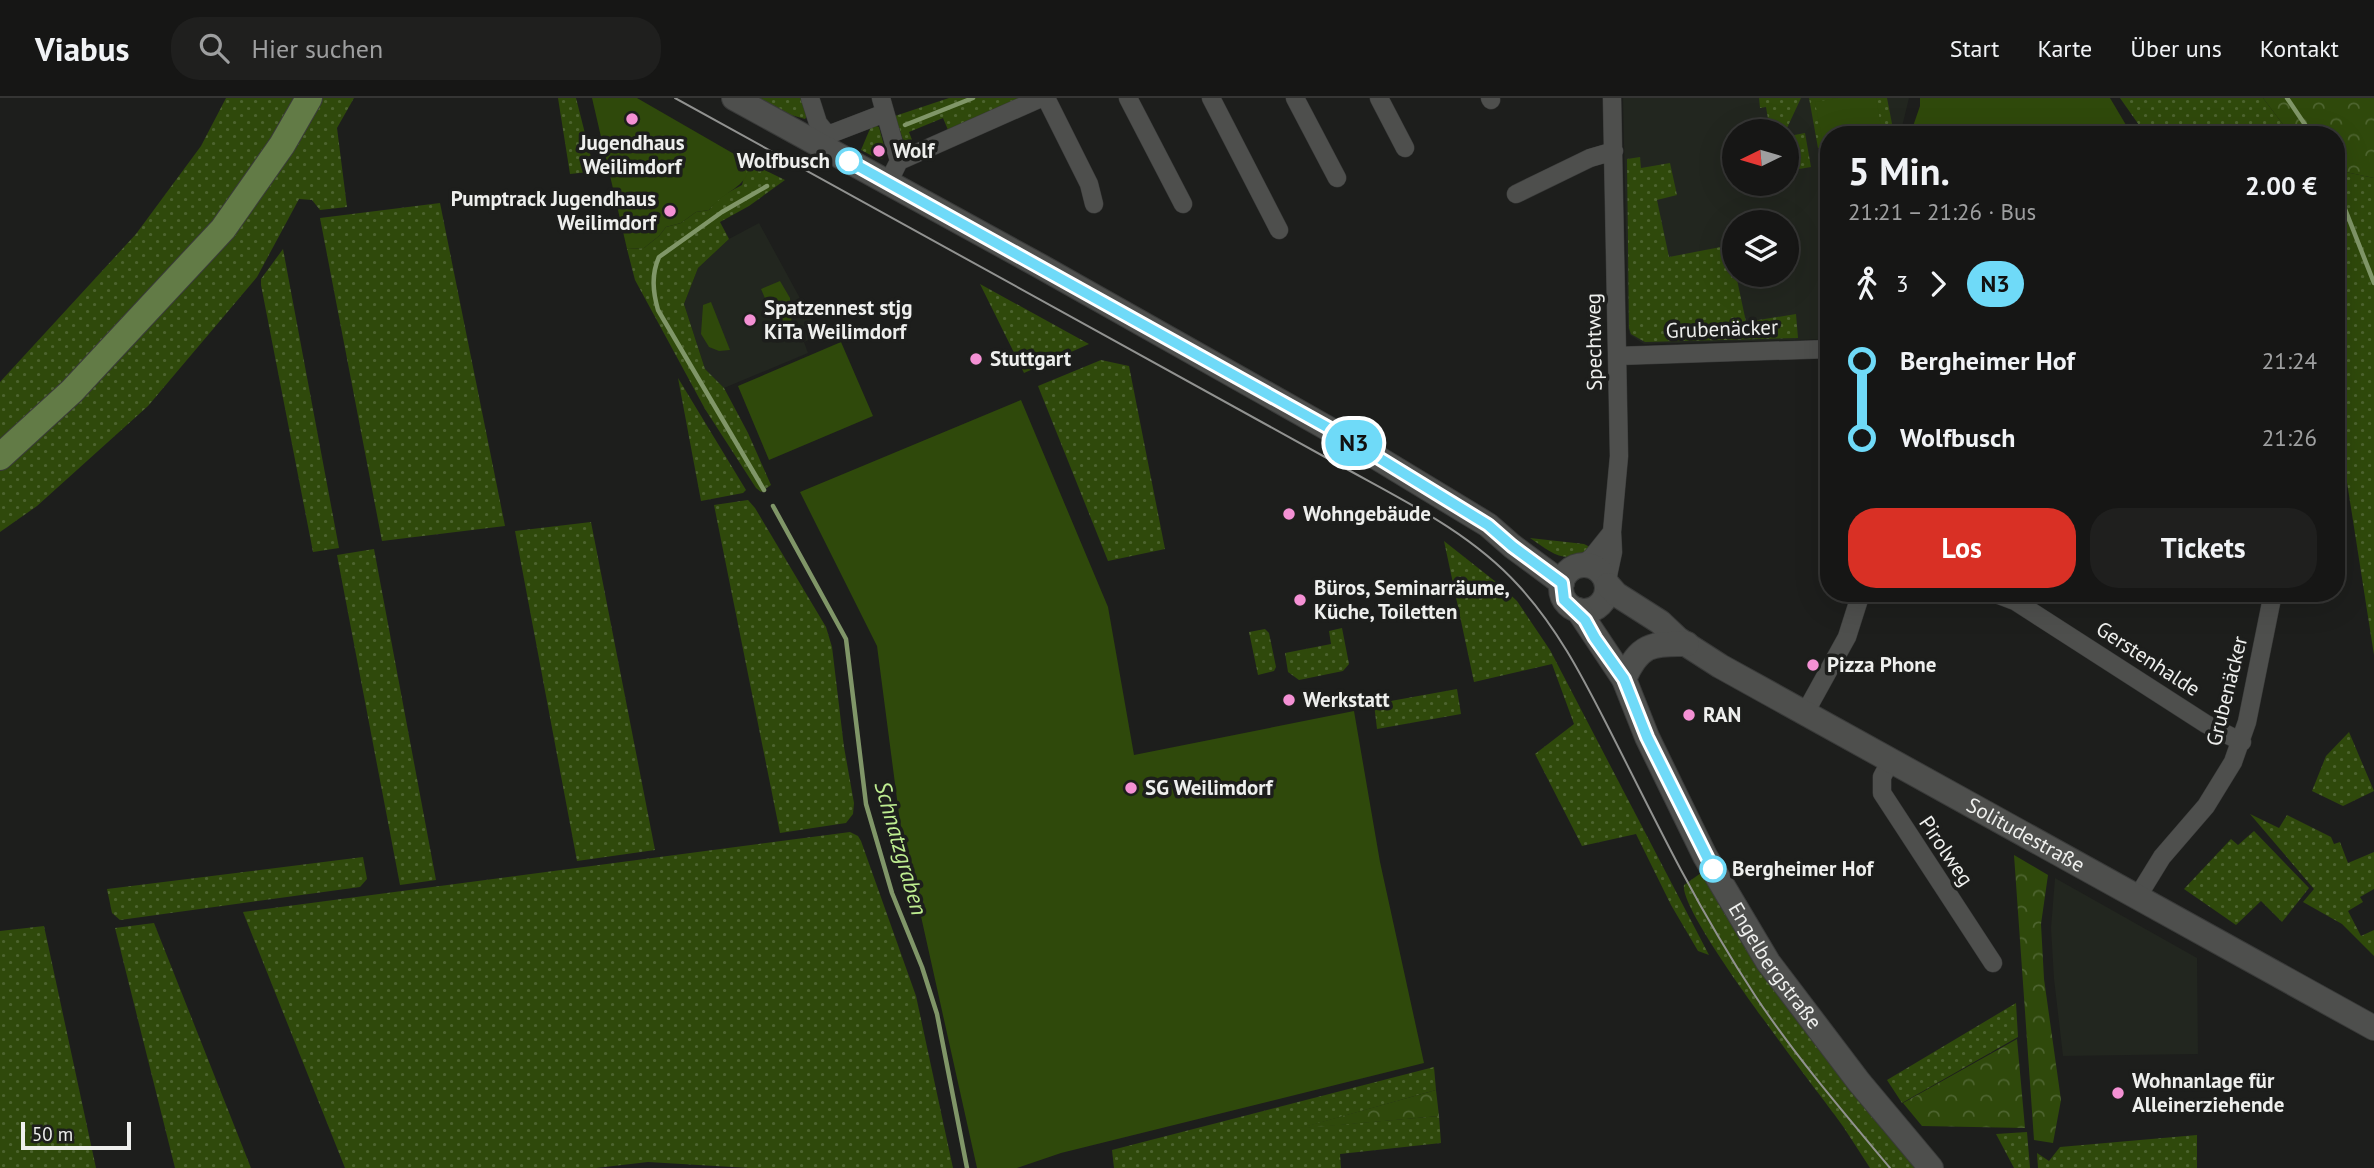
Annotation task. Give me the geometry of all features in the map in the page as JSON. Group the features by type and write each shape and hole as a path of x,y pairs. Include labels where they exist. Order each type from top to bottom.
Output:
{"main road":[{"path":"155,302 289,98"},
{"path":"0,457 72,391 223,229 282,145 309,98"},
{"path":"734,98 1343,436 1488,525 1512,546 1572,572"},
{"name":"Solitudestraße","path":"1572,572 1597,568 1598,598 1616,594 1720,666 2374,1028"},
{"name":"Engelbergstraße","path":"1572,572 1564,600 1598,598 1620,673 1647,737 1705,856 1768,962 1859,1082 1931,1168"},
{"path":"1620,673 1648,647 1682,641"}],"street":[{"path":"810,98 818,123 826,132 832,134 852,126 883,106 899,160"},
{"path":"888,183 899,160 1043,98 1089,184 1094,204"},
{"path":"1128,98 1183,204"},
{"path":"1211,98 1279,230"},
{"path":"1295,98 1336,178"},
{"path":"1379,98 1405,148"},
{"name":"Spechtweg","path":"1598,598 1613,552 1612,532 1619,456 1612,98"},
{"path":"1516,194 1590,158 1614,151"},
{"name":"Grubenäcker","path":"1617,356 1820,349"},
{"path":"1572,572 1592,557 1612,532"},
{"path":"1805,713 1847,637 1858,602"},
{"name":"Gerstenhalde","path":"2017,602 2206,724 2242,742"},
{"name":"Grubenäcker","path":"2138,896 2162,857 2206,806 2242,742 2271,602"},
{"name":"Pirolweg","path":"1891,760 1882,776 1882,793 1993,963"}],"shaded area":[{"path":"1623,98 1909,98 1902,126 1820,126 1820,339 1644,344 1630,335 1628,328"},
{"name":"Spatzennest stjg KiTa Weilimdorf","path":"759,223 820,335 804,342 808,353 724,388 705,369 684,304 698,268 729,239"},
{"path":"2055,878 2197,958 2198,1054 2063,1056 2051,928"}],"green space":[{"path":"226,98 354,98 337,128 347,207 320,210 312,200 299,199 257,277 148,406 37,506 0,532 0,382 136,234 201,146"},
{"path":"558,98 576,98 593,165 589,172 570,174"},
{"path":"592,98 637,98 748,162 747,175 709,210 696,212 681,223 666,227 644,248 627,249"},
{"path":"756,98 810,98 813,109 805,119 784,113"},
{"path":"949,98 1021,98 948,130 943,118 909,132 914,145 904,143 895,116"},
{"path":"1759,98 1801,98 1791,119 1768,119 1766,107 1760,108"},
{"path":"1809,98 1887,98 1892,126 1820,126 1818,148"},
{"path":"1838,98 1876,98 1881,126 1820,128 1815,102"},
{"path":"1920,98 2110,98 2127,126 1913,126"},
{"path":"2120,98 2263,98 2284,126 2140,126"},
{"path":"2263,98 2374,98 2374,178 2345,172 2345,126 2284,126"},
{"path":"872,124 879,127 886,153 882,159 861,150"},
{"path":"1805,133 1811,167 1799,169 1799,134"},
{"path":"1640,157 1641,168 1670,163 1677,195 1657,200 1669,257 1722,247 1722,287 1739,287 1746,322 1796,314 1798,338 1645,342 1631,334 1627,159"},
{"path":"748,162 785,180 749,206 720,222 729,239 698,268 684,304 705,369 724,388 771,485 761,492 705,409 635,280 627,249 644,248 666,227 681,223 696,212 709,210 718,198 742,185"},
{"path":"2345,172 2374,178 2374,655 2345,470"},
{"path":"440,203 505,526 382,541 320,218"},
{"path":"283,249 339,548 313,552 261,285 261,279"},
{"path":"780,281 790,298 792,329 780,334 761,289"},
{"path":"980,284 1089,344 1024,373"},
{"path":"711,302 730,350 719,351 709,347 701,334 703,305"},
{"path":"841,342 873,416 769,460 738,386"},
{"path":"1101,360 1129,366 1165,549 1108,561 1038,386"},
{"path":"678,378 746,490 743,493 701,501"},
{"name":"SG Weilimdorf","path":"1021,400 1108,607 1134,755 1354,711 1380,862 1424,1063 1061,1153 1017,1168 977,1168 900,822 877,646 800,492"},
{"path":"748,500 826,627 832,647 854,803 853,814 846,823 780,833 714,505"},
{"path":"591,522 655,850 577,861 515,531"},
{"path":"1530,538 1584,544 1592,548 1575,556 1560,556"},
{"path":"1444,541 1517,601 1550,650 1709,955 1698,951 1671,905 1636,834 1582,846 1535,754 1574,724 1552,664 1474,682"},
{"path":"374,549 436,880 400,885 337,555"},
{"path":"1342,628 1349,664 1343,671 1299,680 1288,672 1285,653 1331,644 1329,631"},
{"path":"1265,629 1269,633 1276,667 1274,671 1258,675 1249,632"},
{"path":"1457,689 1461,714 1377,729 1374,704"},
{"path":"2349,732 2374,791 2343,806 2312,791 2326,756"},
{"path":"2250,814 2279,828 2287,815 2331,837 2334,844 2340,842 2348,863 2374,852 2374,889 2360,897 2363,902 2348,911 2361,936 2374,930 2374,956 2342,924 2303,902 2314,889"},
{"path":"2254,831 2309,888 2282,922 2261,901 2236,925 2184,889 2231,839 2238,845"},
{"path":"850,832 861,841 916,996 953,1168 749,1168 648,1162 596,1168 345,1168 243,912"},
{"path":"2014,855 2048,875 2041,924 2044,979 2061,1100 2053,1143 2034,1140"},
{"path":"363,857 367,879 360,887 120,920 112,913 107,889"},
{"path":"1697,865 1921,1168 1870,1168 1839,1120 1748,998 1702,928 1688,902 1684,885 1701,873"},
{"path":"154,923 251,1168 175,1168 115,928"},
{"path":"44,926 96,1168 0,1168 0,931"},
{"path":"2016,1003 2018,1037 1902,1103 1887,1080"},
{"path":"2017,1039 2025,1128 1922,1126 1903,1103"},
{"path":"1434,1067 1436,1090 1301,1128 1439,1116 1441,1143 1340,1154 1341,1168 1114,1168 1112,1150"},
{"path":"1436,1090 1439,1116 1296,1129"},
{"path":"2027,1132 2030,1168 2014,1168 1996,1134"},
{"path":"2197,1135 2197,1168 2038,1168 2037,1153 2049,1161 2060,1147"}],"waterway":[{"name":"Schnatzgraben","path":"905,125 973,98"},
{"name":"Schnatzgraben","path":"2287,98 2306,126"},
{"name":"Schnatzgraben","path":"764,490 658,310 654,284 659,257 722,212 767,186"},
{"name":"Schnatzgraben","path":"2345,209 2374,283"},
{"name":"Schnatzgraben","path":"773,506 846,639 866,804 892,893 922,967 937,1014 967,1168"}],"tram line":[{"path":"675,98 1407,502 1455,531 1498,565 1532,601 1567,651 1690,886 1756,997 1804,1063 1890,1168"}],"bus line":[{"name":"N3","path":"849,161 1343,436 1488,525 1562,583 1564,600 1578,610 1624,679 1647,737 1713,869"}],"place":[{"name":"Jugendhaus Weilimdorf","path":"632,119"},
{"name":"Wolf","path":"879,151"},
{"name":"Wolfbusch","path":"849,161"},
{"name":"Pumptrack Jugendhaus Weilimdorf","path":"670,211"},
{"name":"Spatzennest stjg KiTa Weilimdorf","path":"750,320"},
{"name":"Stuttgart","path":"976,359"},
{"name":"Wohngebäude","path":"1289,514"},
{"name":"Büros, Seminarräume, Küche, Toiletten","path":"1300,600"},
{"name":"Pizza Phone","path":"1813,665"},
{"name":"Werkstatt","path":"1289,700"},
{"name":"RAN","path":"1689,715"},
{"name":"SG Weilimdorf","path":"1131,788"},
{"name":"Bergheimer Hof","path":"1713,869"},
{"name":"Wohnanlage für Alleinerziehende","path":"2118,1093"}]}
